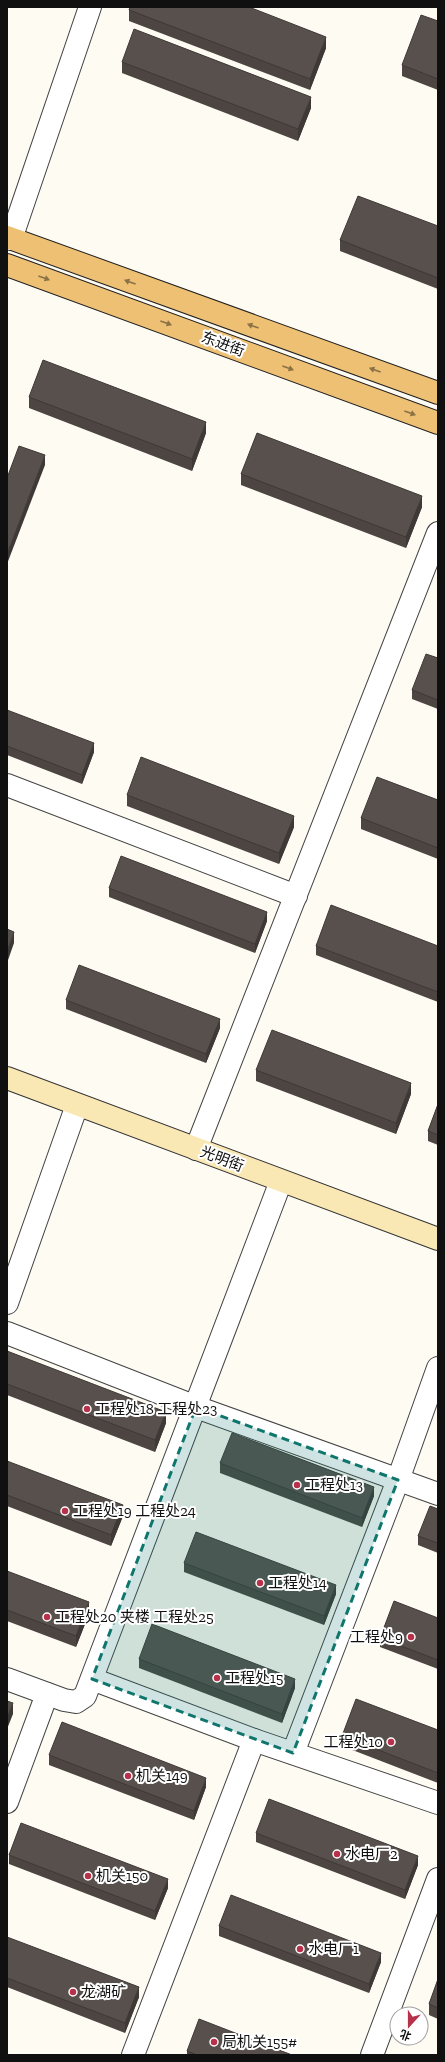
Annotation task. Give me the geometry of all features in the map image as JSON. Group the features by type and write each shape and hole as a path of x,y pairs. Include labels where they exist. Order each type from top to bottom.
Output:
{"main road":[{"name":"东进街","path":"9,238 438,393"},
{"name":"东进街","path":"7,265 438,423"},
{"name":"光明街","path":"7,1078 438,1239"}],"street":[{"path":"9,238 90,7"},
{"path":"196,1149 438,532"},
{"path":"7,785 296,896"},
{"path":"7,1302 77,1105"},
{"path":"7,1679 64,1700 76,1702 85,1696 281,1181"},
{"path":"7,1334 196,1407 438,1494"},
{"path":"293,1754 398,1480 438,1368"},
{"path":"92,1679 293,1754 438,1803"},
{"path":"7,1802 47,1694"},
{"path":"133,2055 254,1740"},
{"path":"372,2055 438,1879"}],"highlighted area":[{"path":"196,1407 398,1480 293,1753 92,1679"}],"building":[{"path":"130,7 249,7 326,37 310,79 129,10"},
{"path":"421,15 438,21 438,79 402,65"},
{"path":"134,29 311,97 298,129 122,62"},
{"path":"358,196 438,226 438,278 340,240"},
{"path":"43,360 206,422 192,459 29,397"},
{"path":"257,433 422,496 406,537 241,474"},
{"path":"19,446 45,455 7,554 7,478"},
{"path":"426,654 438,658 438,700 412,690"},
{"path":"7,710 94,743 82,775 7,746"},
{"path":"141,757 294,816 279,853 127,795"},
{"path":"377,777 438,800 438,848 361,818"},
{"path":"121,856 267,912 255,944 109,888"},
{"path":"331,905 438,946 438,992 316,946"},
{"path":"7,929 14,932 7,952"},
{"path":"79,965 220,1019 206,1054 66,1000"},
{"path":"272,1030 411,1083 396,1123 256,1070"},
{"path":"438,1104 438,1135 428,1131"},
{"name":"工程处18 工程处23","path":"7,1351 166,1412 155,1440 7,1384"},
{"name":"工程处13","path":"232,1433 374,1487 362,1518 220,1463"},
{"name":"工程处19 工程处24","path":"7,1461 123,1505 111,1535 7,1495"},
{"path":"430,1506 438,1509 438,1543 418,1536"},
{"name":"工程处14","path":"196,1532 336,1585 324,1616 184,1563"},
{"name":"工程处20 夹楼 工程处25","path":"7,1571 89,1602 76,1636 7,1610"},
{"name":"工程处9","path":"394,1601 438,1618 438,1660 380,1638"},
{"name":"工程处15","path":"152,1624 295,1679 282,1714 139,1659"},
{"name":"工程处10","path":"356,1699 438,1730 438,1773 342,1736"},
{"path":"7,1701 13,1703 7,1718"},
{"name":"机关149","path":"62,1722 206,1778 194,1811 49,1755"},
{"name":"水电厂2","path":"269,1799 418,1856 405,1890 256,1833"},
{"name":"机关150","path":"21,1823 168,1879 155,1911 9,1855"},
{"name":"水电厂1","path":"231,1895 381,1953 369,1984 219,1926"},
{"name":"龙湖矿","path":"7,1937 139,1987 125,2023 7,1978"},
{"path":"438,1979 438,2008 429,2004"},
{"path":"199,2019 292,2055 197,2055 187,2051"}],"place":[{"name":"工程处18 工程处23","path":"87,1409"},
{"name":"工程处13","path":"297,1485"},
{"name":"工程处19 工程处24","path":"65,1511"},
{"name":"工程处14","path":"260,1583"},
{"name":"工程处20 夹楼 工程处25","path":"47,1617"},
{"name":"工程处9","path":"411,1637"},
{"name":"工程处15","path":"217,1678"},
{"name":"工程处10","path":"391,1742"},
{"name":"机关149","path":"128,1776"},
{"name":"水电厂2","path":"337,1854"},
{"name":"机关150","path":"88,1876"},
{"name":"水电厂1","path":"300,1949"},
{"name":"龙湖矿","path":"73,1992"},
{"name":"局机关155#","path":"214,2042"}]}
